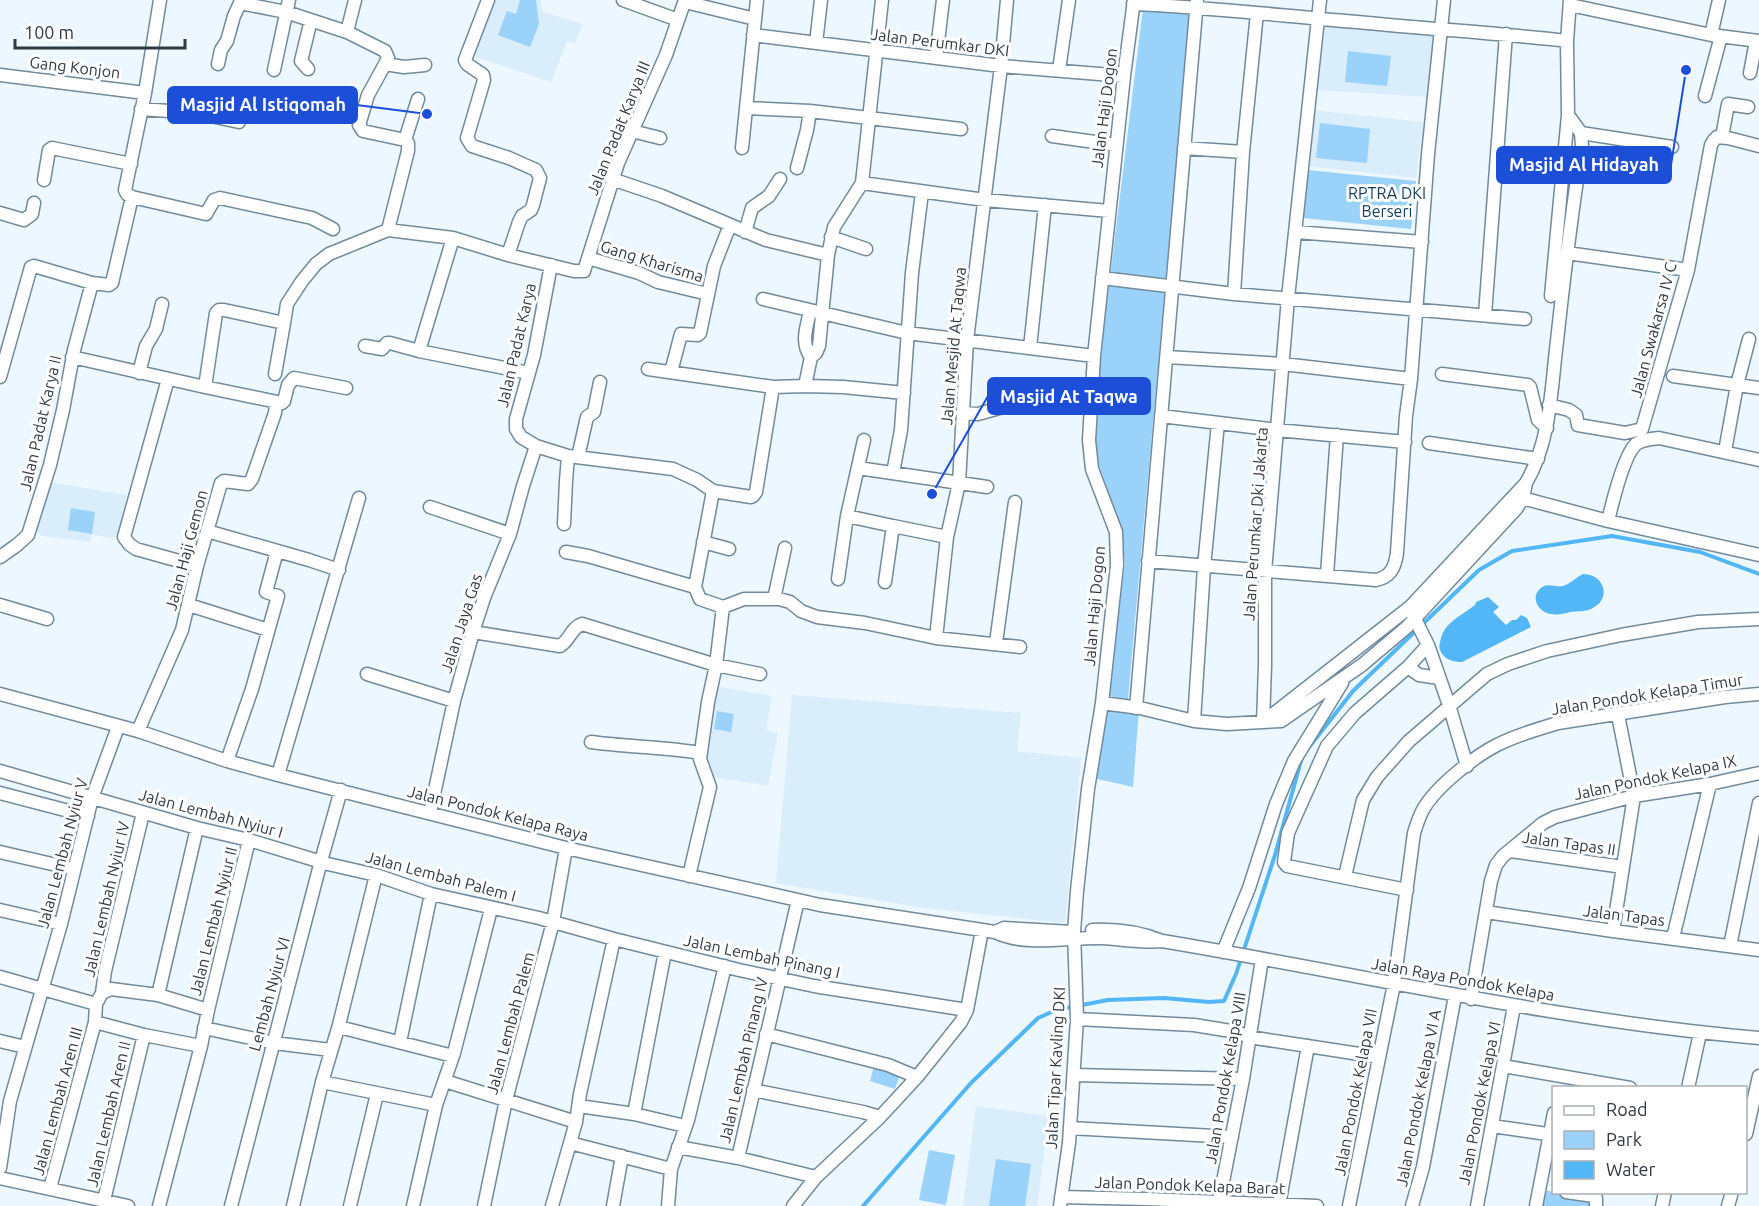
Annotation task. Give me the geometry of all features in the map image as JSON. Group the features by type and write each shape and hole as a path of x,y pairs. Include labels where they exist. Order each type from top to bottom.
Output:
{"street":[{"path":"160,0 145,93 125,190 127,194 206,214 214,200 220,198 312,218 333,229"},
{"path":"347,32 355,0"},
{"path":"488,0 465,60 483,75 484,80 467,138 472,146 536,170 540,178 531,210 522,216 508,255"},
{"path":"623,0 678,20"},
{"path":"742,148 757,0"},
{"path":"816,43 821,0"},
{"path":"805,386 811,357 819,346 816,312 831,237 834,227 862,183 882,0"},
{"path":"936,58 943,0"},
{"name":"Jalan Mesjid At Taqwa","path":"936,638 947,537 959,483 967,340 1007,0"},
{"path":"1059,70 1069,0"},
{"name":"Jalan Perumkar Dki Jakarta","path":"1263,722 1265,572 1288,298 1320,0"},
{"path":"1148,561 1376,580 1383,579 1393,570 1397,553 1428,154 1444,0"},
{"path":"1705,96 1716,35 1719,0"},
{"path":"685,1 755,19"},
{"name":"Jalan Padat Karya III","path":"588,258 612,179 666,55 685,1"},
{"path":"1134,2 1197,3 1257,13 1506,34 1568,42"},
{"name":"Jalan Haji Dogon","path":"1074,936 1088,789 1102,703 1117,566 1116,532 1092,469 1089,440 1102,278 1134,2"},
{"path":"218,64 221,50 227,41 240,3 287,6 311,20 347,32 385,51 386,61 368,94 358,125 363,131 405,140 408,143 388,230"},
{"path":"1136,708 1197,3"},
{"path":"1551,296 1568,115 1570,3 1716,35 1757,41 1750,73"},
{"path":"274,70 287,6"},
{"path":"1234,294 1243,152 1257,13"},
{"path":"308,69 302,61 311,20"},
{"path":"1485,315 1506,34"},
{"name":"Jalan Perumkar DKI","path":"753,35 1001,66 1124,76"},
{"path":"386,61 404,67 425,65"},
{"name":"Gang Konjon","path":"0,75 145,93"},
{"path":"405,140 418,99"},
{"name":"Jalan Swakarsa IV C","path":"1549,405 1569,410 1576,415 1578,425 1625,433 1642,429 1688,270 1711,145 1720,137 1728,104 1748,107"},
{"path":"746,108 810,111 961,129"},
{"path":"141,109 204,114 239,122"},
{"path":"797,168 810,111"},
{"path":"1263,722 1410,607 1518,497 1526,483 1538,459 1547,428 1582,146 1581,133 1568,115"},
{"path":"632,131 660,138"},
{"path":"1581,133 1671,147"},
{"path":"1052,136 1116,145"},
{"path":"1720,137 1759,146"},
{"path":"44,180 49,150 52,148 131,164"},
{"path":"1184,148 1243,152"},
{"path":"612,179 662,196 766,240 828,255"},
{"path":"745,232 752,208 769,196 780,179"},
{"path":"862,183 985,200 1109,212"},
{"path":"893,473 901,430 912,273 922,192"},
{"path":"0,377 31,267 92,283 109,285 112,283 132,197"},
{"path":"0,213 24,220 32,214 34,203"},
{"path":"1030,348 1045,204"},
{"path":"671,372 681,334 698,335 700,333 714,266 730,225"},
{"name":"Jalan Padat Karya","path":"274,374 287,304 316,264 329,254 388,230 453,238 551,265 534,355 516,419 516,429 521,437 536,446"},
{"path":"1296,232 1422,242"},
{"path":"831,237 866,249"},
{"path":"419,351 453,238"},
{"path":"1567,253 1688,270"},
{"path":"551,265 583,272 588,258"},
{"name":"Gang Kharisma","path":"588,258 639,273 658,282 708,294"},
{"path":"1102,278 1234,294 1525,319"},
{"name":"Jalan Padat Karya II","path":"0,557 17,546 28,535 50,465 72,357 92,283"},
{"path":"763,299 907,333 1094,356"},
{"path":"139,373 146,346 156,329 162,304"},
{"path":"205,387 216,314 219,310 284,323"},
{"path":"1725,451 1737,385 1749,339"},
{"path":"365,346 382,349 390,343 529,373"},
{"path":"72,357 282,403 288,385 294,378 346,388"},
{"path":"1167,357 1283,364 1412,379"},
{"path":"648,369 773,387 843,387 904,393"},
{"path":"1442,375 1528,385 1538,420 1547,428"},
{"path":"1673,376 1759,388"},
{"path":"168,379 124,537 136,549 197,566"},
{"path":"564,524 566,481 587,417 594,412 600,382"},
{"path":"536,446 573,457 673,469 697,480 713,491 751,497 755,495 773,387"},
{"name":"Jalan Haji Gemon","path":"138,731 182,630 197,566 222,483 248,484 252,479 275,413 276,402"},
{"path":"962,413 978,414 1003,407"},
{"path":"1161,416 1405,442"},
{"path":"1194,721 1204,567 1218,423"},
{"path":"1327,575 1337,435"},
{"path":"1608,521 1629,455 1636,445 1646,440 1659,438 1759,460"},
{"path":"838,579 847,516 864,440"},
{"path":"1429,443 1538,459"},
{"name":"Jalan Jaya Gas","path":"430,813 454,701 473,632 510,534 536,446"},
{"path":"858,468 987,487"},
{"path":"713,491 695,587 700,599 723,607 744,599 774,599 790,602 801,611 817,617 866,623 936,638 1020,646"},
{"path":"1102,703 1194,721 1227,724 1281,722 1346,677 1416,622 1516,509 1518,497"},
{"path":"1518,497 1608,521 1759,555"},
{"path":"278,776 359,498"},
{"path":"996,643 1015,502"},
{"path":"430,507 510,534"},
{"path":"847,516 947,537"},
{"path":"885,582 893,526"},
{"path":"207,531 339,570"},
{"path":"703,542 729,549"},
{"path":"774,599 785,548"},
{"path":"226,761 252,689 278,596 266,592 277,551"},
{"path":"566,552 588,556 695,587"},
{"path":"0,604 48,619"},
{"path":"189,605 268,630"},
{"path":"689,876 710,787 700,759 723,607"},
{"path":"1410,607 1426,641 1449,705 1467,766"},
{"path":"1345,876 1363,800 1377,777 1409,741 1487,674 1508,664 1547,651 1621,635 1698,622 1759,619"},
{"path":"473,632 558,646 563,645 577,626 582,624 716,665 760,674"},
{"path":"1407,890 1287,866 1284,856 1288,833 1327,746 1355,713 1408,667 1426,641"},
{"path":"1338,663 1346,677"},
{"path":"1408,667 1419,675 1439,678"},
{"path":"367,674 454,701"},
{"path":"1225,952 1249,888 1276,804 1294,760 1346,677"},
{"name":"Jalan Pondok Kelapa Raya","path":"0,694 138,731 278,776 342,790 566,848 798,900 988,931"},
{"name":"Jalan Pondok Kelapa Timur","path":"1394,984 1418,819 1425,805 1448,781 1500,743 1558,723 1725,697 1759,694"},
{"path":"1612,931 1634,796 1618,714"},
{"name":"Jalan Lembah Nyiur V","path":"1,1160 5,1100 25,1047 61,924 92,798 118,727"},
{"path":"591,742 629,747 671,748 701,753"},
{"name":"Jalan Lembah Nyiur I","path":"0,771 143,813 321,861"},
{"name":"Jalan Pondok Kelapa IX","path":"1471,999 1496,865 1503,856 1542,823 1555,817 1634,796 1710,784 1759,772"},
{"path":"1673,938 1710,784"},
{"name":"Lembah Nyiur VI","path":"231,1206 321,861 342,790"},
{"path":"0,793 88,816"},
{"path":"1730,946 1759,803"},
{"name":"Jalan Lembah Nyiur IV","path":"95,1022 143,813"},
{"path":"158,995 197,828"},
{"name":"Jalan Lembah Nyiur II","path":"159,1206 201,1046 249,840"},
{"name":"Jalan Lembah Palem","path":"484,1206 506,1100 553,922 566,848"},
{"name":"Jalan Tapas II","path":"1510,851 1623,867"},
{"path":"0,852 74,869"},
{"name":"Jalan Lembah Palem I","path":"321,861 376,875 431,894 553,922"},
{"path":"293,1206 322,1082 339,1027 376,875"},
{"path":"400,1042 431,894"},
{"name":"Jalan Lembah Pinang IV","path":"738,1158 798,900"},
{"path":"414,1206 436,1105 453,1056 491,909"},
{"path":"0,910 61,924"},
{"name":"Jalan Tapas","path":"1486,912 1759,950"},
{"name":"Jalan Lembah Pinang I","path":"553,922 779,979 871,996 967,1010"},
{"name":"Jalan Raya Pondok Kelapa","path":"988,931 1004,928 1074,936 1094,930 1146,934 1162,941 1471,999 1701,1033 1759,1038"},
{"path":"793,1206 816,1177 880,1117 917,1077 961,1022 967,1010 988,931"},
{"name":"Jalan Tipar Kavling DKI","path":"1060,1202 1070,1128 1074,1075 1077,1016 1074,936"},
{"path":"552,1206 576,1122 614,939"},
{"path":"634,1114 665,952"},
{"name":"Jalan Pondok Kelapa VIII","path":"1219,1202 1243,1079 1261,959"},
{"path":"668,1206 671,1169 685,1126 725,966"},
{"path":"0,977 41,989 99,999 111,989 158,995 208,1010"},
{"name":"Jalan Pondok Kelapa VII","path":"1349,1206 1394,984"},
{"name":"Jalan Pondok Kelapa VI A","path":"1412,1206 1423,1167 1455,996"},
{"name":"Jalan Pondok Kelapa VI","path":"1477,1206 1514,1006"},
{"path":"1077,1016 1194,1025 1237,1032 1249,1037 1379,1057"},
{"path":"95,1022 144,1035 201,1046"},
{"name":"Jalan Lembah Aren III","path":"50,1188 95,1022"},
{"path":"339,1027 453,1056"},
{"path":"204,1028 274,1043 331,1050"},
{"path":"1689,1086 1701,1033"},
{"path":"766,1034 888,1065 917,1077"},
{"name":"Jalan Lembah Aren II","path":"104,1200 144,1035"},
{"path":"0,1041 25,1047"},
{"path":"1279,1205 1308,1046"},
{"path":"1503,1066 1559,1082 1606,1086"},
{"path":"1074,1075 1243,1079"},
{"path":"1747,1132 1755,1114 1759,1076"},
{"path":"445,1081 576,1122"},
{"path":"322,1082 436,1105"},
{"path":"753,1090 880,1117"},
{"path":"350,1206 377,1094"},
{"path":"579,1106 634,1114 685,1126"},
{"path":"1492,1126 1552,1135 1536,1206"},
{"path":"1070,1128 1232,1137"},
{"path":"570,1143 671,1169"},
{"path":"678,1147 738,1158 816,1177"},
{"path":"613,1206 622,1156"},
{"path":"0,1178 128,1206"},
{"path":"1539,1189 1552,1191"},
{"path":"1580,1194 1593,1196 1597,1201 1596,1206"},
{"name":"Jalan Pondok Kelapa Barat","path":"1060,1202 1219,1202 1317,1206"}],"shaded area":[{"path":"489,0 541,0 543,12 583,24 575,43 567,41 551,82 468,54"},
{"path":"1322,24 1435,35 1430,97 1316,90"},
{"path":"1312,110 1423,122 1416,178 1306,166"},
{"path":"49,482 126,495 118,536 110,538 92,534 90,542 43,536 34,530"},
{"path":"709,685 772,696 766,730 778,733 768,786 708,776 700,759"},
{"path":"792,695 1021,713 1017,751 1081,758 1065,923 925,908 776,883"},
{"path":"976,1106 1049,1116 1037,1206 963,1206"}],"green space":[{"path":"520,0 536,0 539,24 530,47 498,35 507,11 516,14"},
{"path":"1144,0 1191,0 1128,699 1107,696 1125,564 1120,525 1100,469 1095,442 1101,351"},
{"path":"1348,51 1391,56 1387,86 1345,82"},
{"path":"1320,123 1370,129 1367,163 1316,158"},
{"name":"RPTRA DKI Berseri","path":"1308,170 1416,181 1411,229 1303,218"},
{"path":"71,508 95,512 92,534 68,530"},
{"path":"1105,704 1139,709 1133,787 1093,778"},
{"path":"717,711 734,714 731,732 714,729"},
{"path":"874,1067 900,1075 895,1089 870,1081"},
{"path":"929,1150 955,1155 946,1205 919,1200"},
{"path":"996,1159 1031,1164 1025,1206 989,1206"},
{"path":"1542,1190 1552,1191 1552,1194 1590,1197 1591,1206 1538,1206"}],"water":[{"path":"1583,574 1596,578 1603,587 1604,593 1599,604 1587,610 1558,614 1547,613 1539,608 1536,596 1541,588 1546,585 1563,586"},
{"path":"1488,597 1499,607 1493,612 1506,625 1521,615 1527,618 1531,627 1462,662 1447,659 1440,648 1443,632 1476,602"}],"waterway":[{"path":"1306,751 1353,691 1479,570 1512,551 1612,536 1700,552 1759,574"},
{"path":"863,1206 971,1083 1038,1018 1056,1010 1108,1000 1164,998 1224,1001 1236,974 1275,855 1302,757"}],"place":[{"name":"Masjid Al Hidayah","path":"1686,70"},
{"name":"Masjid Al Istiqomah","path":"427,114"},
{"name":"Masjid At Taqwa","path":"932,494"}]}
